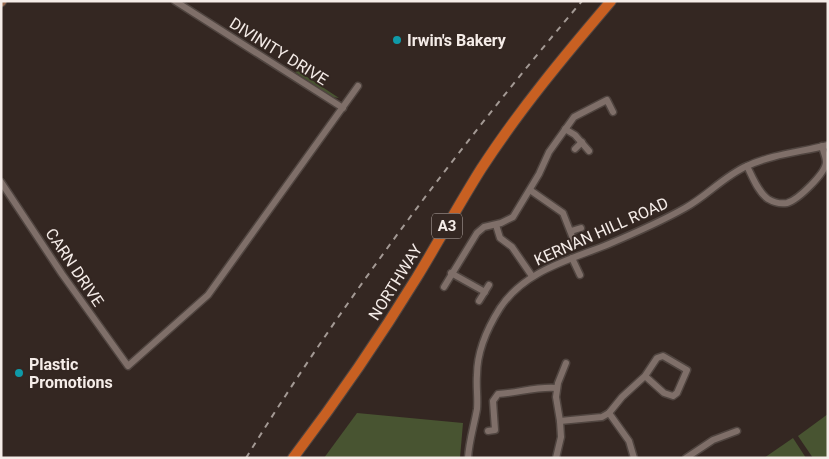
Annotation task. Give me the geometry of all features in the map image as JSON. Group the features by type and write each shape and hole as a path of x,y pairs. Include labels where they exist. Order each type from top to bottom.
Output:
{"highway":[{"name":"NORTHWAY","path":"293,458 350,381 418,276 465,196 503,137 554,69 611,1"}],"street":[{"name":"DIVINITY DRIVE","path":"174,1 343,108"},
{"path":"343,108 358,86"},
{"path":"444,287 477,232 513,217 530,190 548,152 574,117 607,100 613,112"},
{"name":"CARN DRIVE","path":"1,182 62,274 128,366 208,295 343,108"},
{"path":"565,130 582,142 589,151"},
{"path":"575,149 582,142"},
{"path":"747,166 758,187 767,198 779,203 788,203 798,197 824,168 826,161 825,146"},
{"name":"KERNAN HILL ROAD","path":"468,458 477,408 477,373 480,354 490,325 502,306 532,276 669,217 696,202 731,174 747,166 764,159 825,146"},
{"path":"530,190 563,213 574,241"},
{"path":"496,225 500,238 512,247 532,276"},
{"path":"571,232 581,228"},
{"path":"572,258 580,275"},
{"path":"451,273 485,292"},
{"path":"479,301 489,285"},
{"path":"560,421 602,417 610,413 622,398 645,376 657,358 663,356 687,370 678,393 673,396 664,393 645,376"},
{"path":"556,458 561,438 556,397 557,388 566,363"},
{"path":"488,431 495,430 493,401 498,394 542,386 557,388"},
{"path":"610,413 629,442 634,458"},
{"path":"689,457 713,440 738,431"}],"green space":[{"path":"298,71 339,98 332,97 295,72"},
{"path":"357,413 463,423 460,458 324,458"},
{"path":"828,414 828,458 813,458 798,436"},
{"path":"793,438 806,458 764,458"}],"railway":[{"path":"246,458 323,340 405,223 492,110 582,1"}],"place":[{"name":"Irwin's Bakery","path":"397,40"},
{"name":"Plastic Promotions","path":"19,373"}]}
